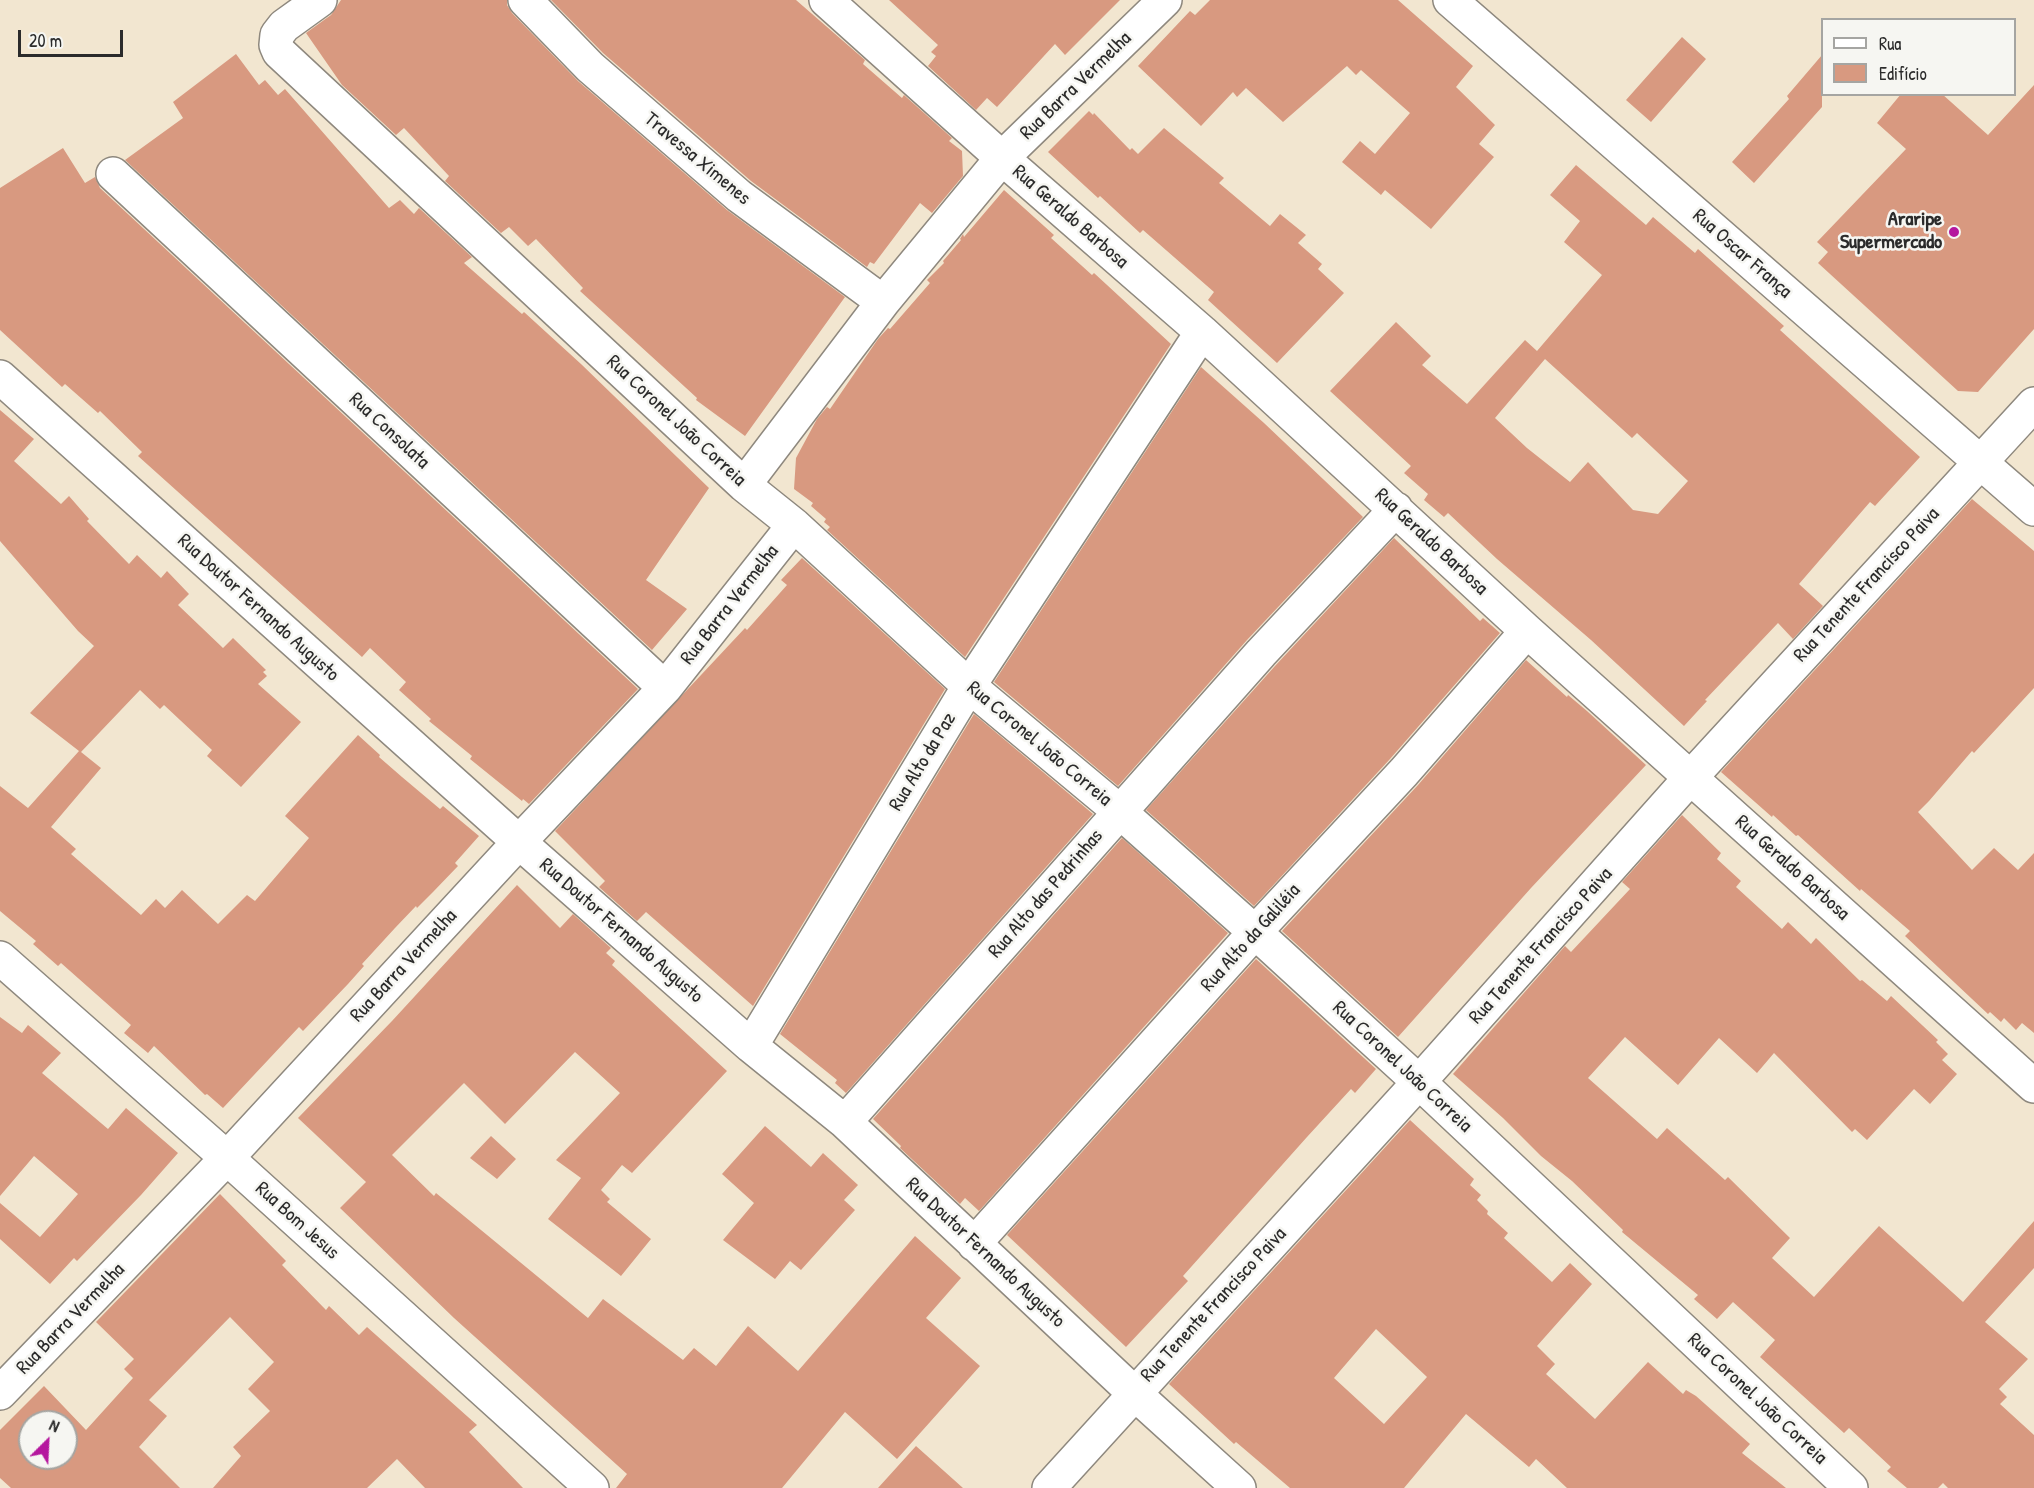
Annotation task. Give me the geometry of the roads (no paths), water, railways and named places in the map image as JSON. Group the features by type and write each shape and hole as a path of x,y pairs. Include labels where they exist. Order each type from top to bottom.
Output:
{"street":[{"name":"Rua Coronel João Correia","path":"320,0 284,26 278,35 276,45 279,52 744,485 794,525 969,686 1119,811 1255,932 1419,1082 1851,1488"},
{"name":"Travessa Ximenes","path":"525,0 590,67 739,196 883,302"},
{"name":"Rua Geraldo Barbosa","path":"826,0 1002,158 1202,332 1527,631 2034,1086"},
{"name":"Rua Barra Vermelha","path":"744,485 883,302 1002,158 1165,0"},
{"name":"Rua Oscar França","path":"1450,0 2034,509"},
{"name":"Rua Consolata","path":"113,174 664,688"},
{"name":"Rua Alto da Paz","path":"751,1046 969,686 1202,332"},
{"name":"Rua Doutor Fernando Augusto","path":"0,377 519,842 751,1046 845,1122 1134,1393 1239,1488"},
{"name":"Rua Tenente Francisco Paiva","path":"1049,1488 1419,1082 1691,777 2034,404"},
{"name":"Rua Alto das Pedrinhas","path":"845,1122 1261,653 1396,509"},
{"name":"Rua Barra Vermelha","path":"0,1393 227,1158 664,688 794,525"},
{"name":"Rua Alto da Galiléia","path":"974,1244 1255,932 1404,772 1527,631"},
{"name":"Rua Bom Jesus","path":"0,958 227,1158 592,1488"}],"place":[{"name":"Araripe Supermercado","path":"1954,232"}]}
